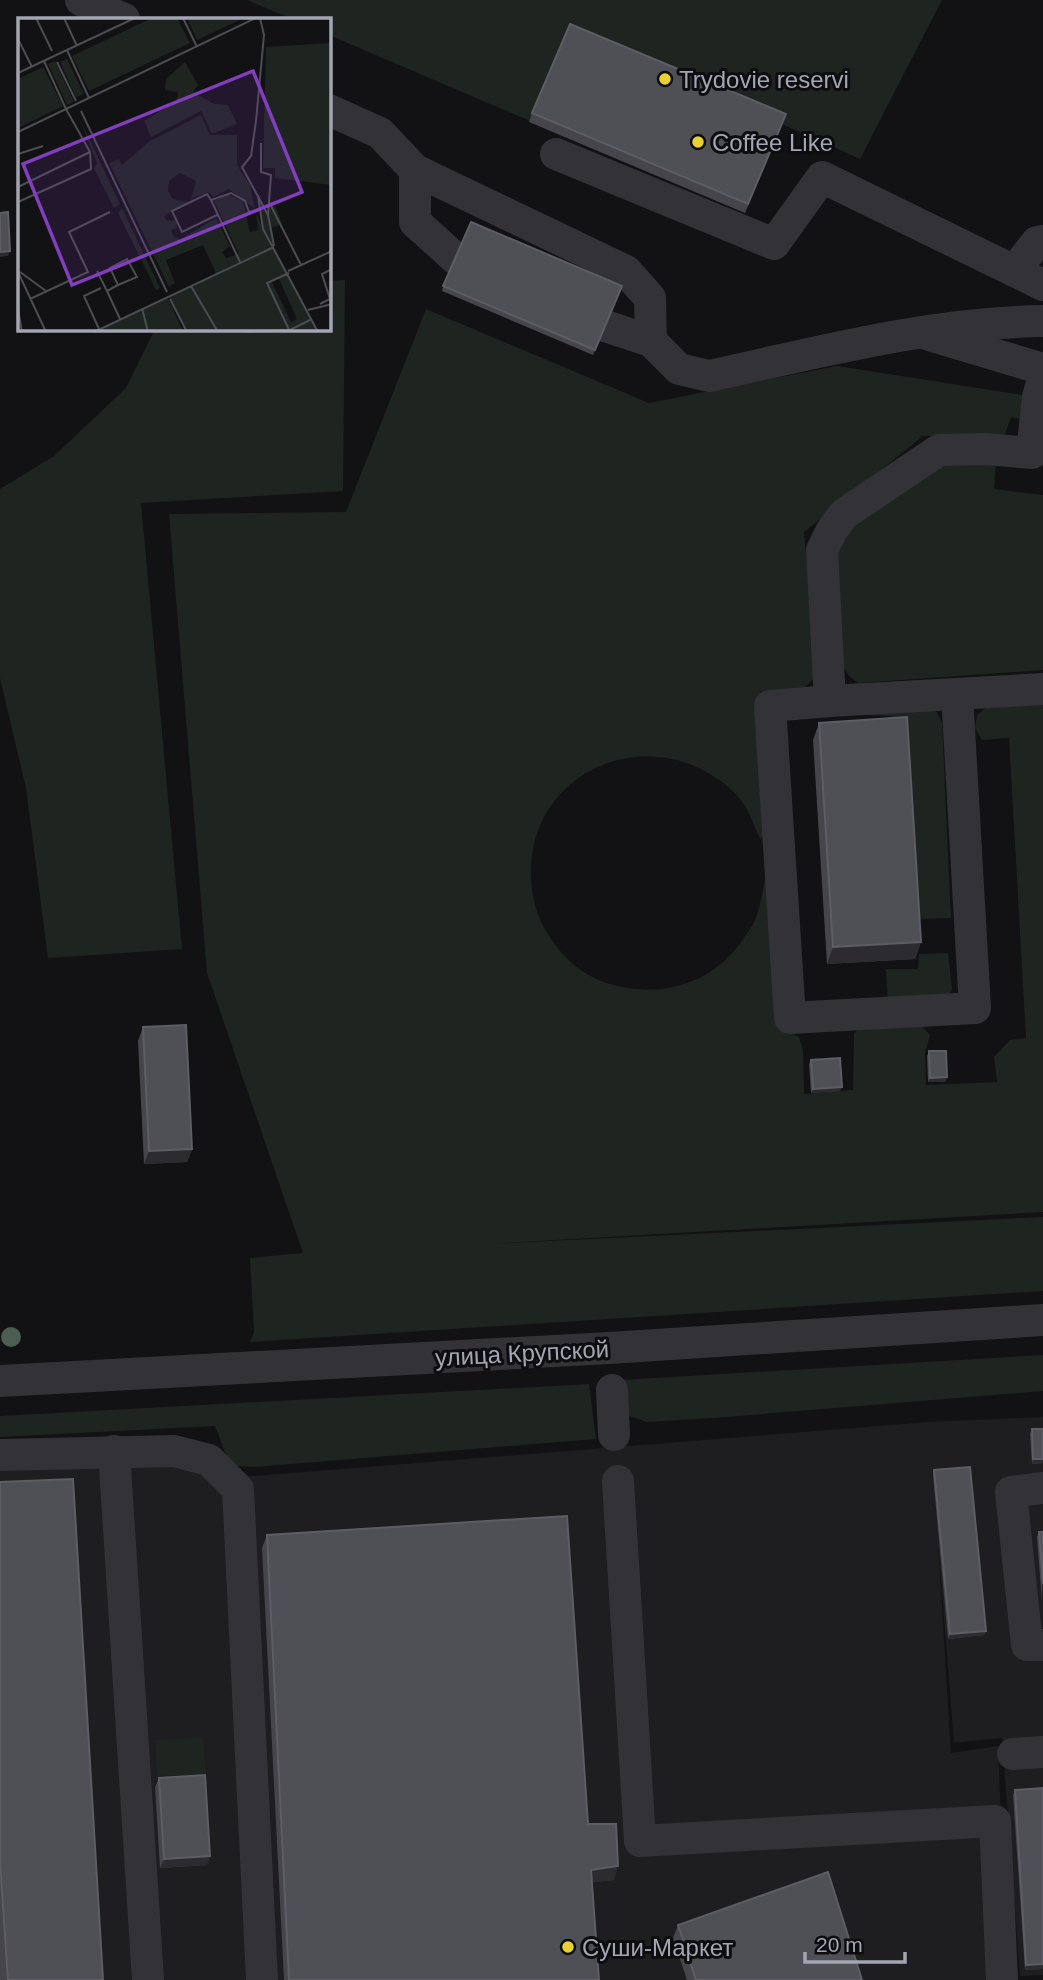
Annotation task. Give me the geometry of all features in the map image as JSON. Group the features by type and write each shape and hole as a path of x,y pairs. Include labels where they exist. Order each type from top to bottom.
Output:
{"street":[{"path":"81,0 122,18"},
{"path":"331,111 380,133 415,170 626,271 650,298 651,341"},
{"path":"556,154 774,244 822,177 1043,285"},
{"path":"415,170 415,222 456,259"},
{"path":"1014,271 1037,242 1043,241"},
{"path":"606,326 651,341 679,369 709,376 918,331 1003,322 1043,321"},
{"path":"918,331 1043,369"},
{"path":"830,701 822,550 831,530 844,514 924,457 939,450 985,449 1032,453 1038,397 1043,379"},
{"path":"957,694 975,1008 790,1018 770,706 830,701 1043,689"},
{"name":"улица Крупской","path":"0,1381 1043,1321"},
{"path":"612,1390 614,1435"},
{"path":"114,1451 148,1980"},
{"path":"0,1455 174,1451 209,1460 238,1489 262,1980"},
{"path":"618,1481 640,1841 995,1821 1002,1980"},
{"path":"1043,1488 1011,1492 1027,1646 1043,1645"}],"shaded area":[{"name":"Trydovie reservi","path":"247,0 942,0 860,159 782,124 745,213 331,36 331,18 290,18"},
{"path":"345,280 343,491 141,503 182,949 48,958 26,788 0,678 0,489 54,456 126,388 154,331 331,331 331,281"},
{"path":"426,309 649,403 837,366 1029,396 1021,419 1011,417 1005,434 923,436 804,532 816,663 813,679 805,687 760,692 760,762 765,831 761,840 741,800 725,784 701,769 672,759 643,756 615,761 589,771 567,788 549,809 536,836 531,875 534,903 540,920 568,959 600,981 650,990 688,983 721,964 735,950 753,924 760,906 765,879 767,875 771,875 777,1028 799,1037 803,1050 804,1094 853,1090 854,1034 862,1025 921,1025 930,1035 925,1053 926,1085 997,1082 994,1057 1010,1040 1026,1038 1009,738 982,740 975,728 977,715 987,707 1043,704 1043,1212 488,1244 1043,1217 1043,1291 250,1342 254,1332 250,1258 303,1253 207,973 169,514 346,512"},
{"path":"931,460 996,463 994,489 1043,495 1043,670 858,683 849,676 839,659 837,533"},
{"path":"925,706 937,712 942,723 951,918 919,919 892,716 867,715 864,709"},
{"path":"948,953 952,989 946,1001 888,1006 886,969 918,969 919,954"},
{"path":"1043,1355 1043,1391 647,1422 623,1414 621,1380"},
{"path":"589,1384 596,1439 254,1467 236,1466 226,1455 215,1426 0,1437 0,1416"},
{"path":"1043,1417 1043,1975 1020,1976 1002,1738 954,1743 938,1542 951,1753 998,1746 1007,1980 0,1980 0,1468 153,1462 241,1477 929,1422"},
{"path":"203,1737 206,1774 157,1776 155,1740"}],"building":[{"path":"570,24 786,114 748,204 532,113"},
{"path":"8,212 10,251 0,252 0,213"},
{"path":"471,222 622,286 595,350 443,286"},
{"path":"907,717 921,942 833,947 819,723"},
{"path":"186,1025 192,1149 149,1151 143,1027"},
{"path":"929,1051 946,1051 947,1077 930,1078"},
{"path":"840,1058 842,1087 813,1089 811,1060"},
{"path":"1032,1429 1043,1429 1043,1459 1033,1459"},
{"path":"970,1467 986,1631 950,1634 934,1470"},
{"path":"73,1479 103,1980 8,1980 0,1862 0,1482"},
{"path":"567,1516 588,1824 616,1824 618,1866 591,1870 599,1980 289,1980 267,1535"},
{"path":"1039,1532 1043,1532 1043,1584"},
{"path":"205,1775 210,1856 164,1859 159,1778"},
{"path":"1043,1788 1043,1964 1026,1965 1015,1790"},
{"path":"828,1872 862,1980 696,1980 678,1925"}],"place":[{"name":"Trydovie reservi","path":"665,79"},
{"name":"Coffee Like","path":"698,142"},
{"name":"Суши-Маркет","path":"568,1947"}]}
